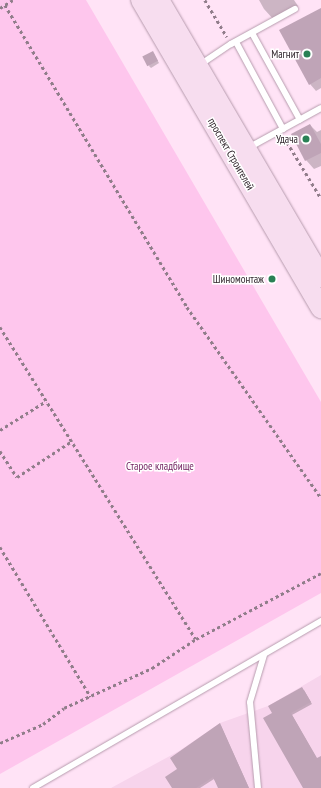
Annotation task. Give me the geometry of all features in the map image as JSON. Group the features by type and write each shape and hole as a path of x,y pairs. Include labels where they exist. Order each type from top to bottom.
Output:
{"main road":[{"name":"проспект Строителей","path":"141,0 321,308"},
{"name":"проспект Строителей","path":"159,0 321,277"}],"lane":[{"path":"198,66 236,42 295,9"},
{"path":"252,33 300,120"},
{"path":"236,42 284,129"},
{"path":"246,149 321,108"},
{"path":"33,788 321,621"},
{"path":"258,788 250,702 264,655"}],"path":[{"path":"0,8 13,0"},
{"path":"6,5 187,307 321,498"},
{"path":"0,327 196,639"},
{"path":"0,430 46,400"},
{"path":"0,451 17,477 72,441"},
{"path":"0,547 92,697"},
{"path":"0,742 43,724 64,708 92,697 152,668 196,639 321,573"}],"shaded area":[{"path":"321,675 321,788 111,788 179,751 220,723 268,706"}],"green space":[{"name":"Старое кладбище","path":"0,0 86,0 321,402 321,593 0,774"}],"building":[{"name":"Магнит","path":"321,8 321,78 309,85 279,30"},
{"path":"153,51 158,61 147,66 142,56"},
{"name":"Удача","path":"310,124 321,144 321,153 305,161 291,134"},
{"path":"302,687 311,702 291,713 317,758 321,756 321,788 303,788 263,718 272,713 268,706"},
{"path":"220,723 249,788 218,788 213,777 196,788 172,788 165,777 177,769 170,758"}],"place":[{"name":"Магнит","path":"307,54"},
{"name":"Удача","path":"306,139"},
{"name":"Шиномонтаж","path":"272,279"}]}
